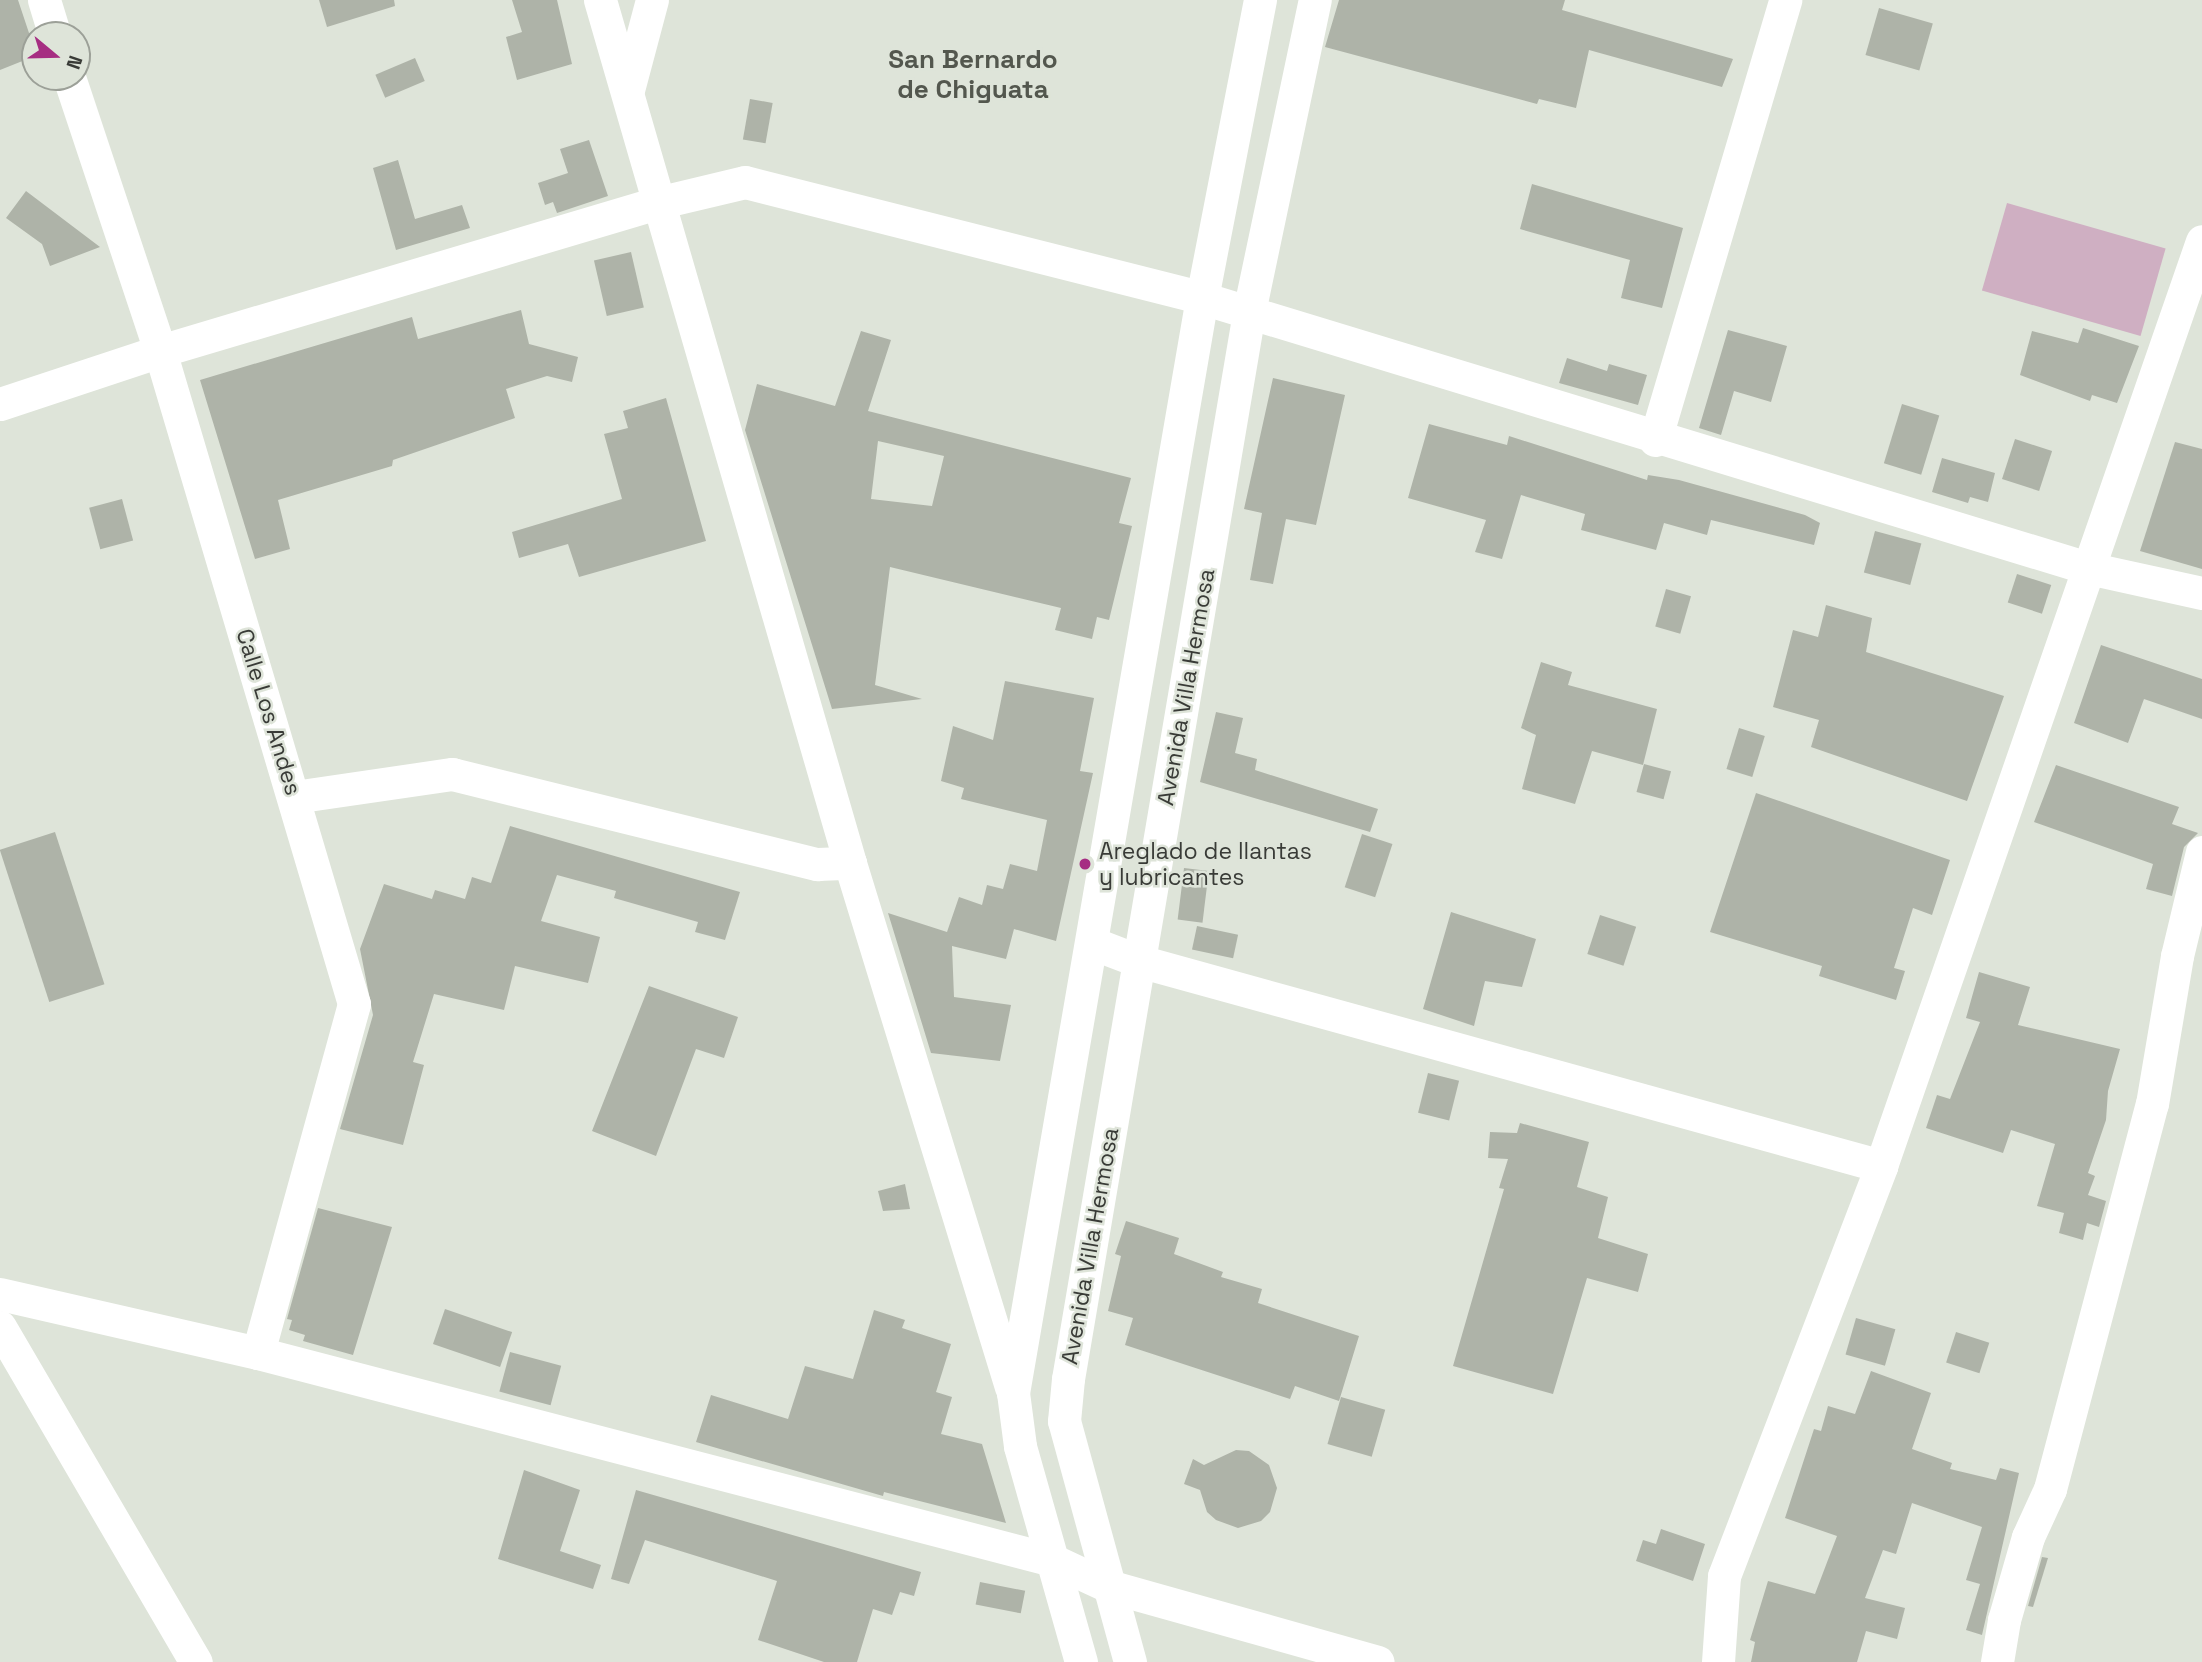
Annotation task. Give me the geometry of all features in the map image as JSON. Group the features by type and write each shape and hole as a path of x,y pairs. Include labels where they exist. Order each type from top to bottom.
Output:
{"street":[{"path":"44,0 51,21"},
{"path":"600,0 628,90 656,203 850,863 1013,1393 1020,1446 1081,1662"},
{"path":"628,90 652,0"},
{"path":"1013,1393 1202,298 1260,0"},
{"name":"Avenida Villa Hermosa","path":"1130,1662 1064,1421 1249,312 1315,0"},
{"path":"1655,440 1786,0"},
{"name":"Calle Los Andes","path":"74,91 160,351 354,1004 258,1353"},
{"path":"0,404 160,351 656,203 745,182 1202,298 1655,440 2088,568 2202,593"},
{"path":"1718,1662 1724,1576 1881,1166 2202,241"},
{"path":"294,797 452,774 817,864 850,863"},
{"path":"1997,1662 2004,1620 2028,1537 2050,1489 2152,1104 2177,956 2202,852"},
{"path":"1092,943 1139,961 1881,1166"},
{"path":"0,1294 258,1353 1052,1560 1108,1586 1378,1662"},
{"path":"0,1327 196,1662"}],"shaded area":[{"path":"2007,203 2166,248 2141,336 1982,290"}],"building":[{"path":"0,0 18,0 25,21 21,21 21,62 0,70"},
{"path":"319,0 394,0 395,6 327,27"},
{"path":"512,0 557,0 572,64 517,80 506,37 522,32"},
{"path":"1339,0 1565,0 1562,10 1733,59 1722,87 1589,50 1576,108 1539,99 1537,104 1325,47"},
{"path":"1879,8 1933,23 1919,71 1865,55"},
{"path":"415,58 425,81 385,98 375,75"},
{"path":"750,99 773,103 766,143 743,139"},
{"path":"589,140 608,196 557,213 553,202 545,205 538,183 568,173 560,149"},
{"path":"398,160 415,219 462,205 470,228 396,250 373,168"},
{"path":"1532,184 1683,228 1662,308 1621,298 1630,260 1520,229"},
{"path":"26,191 100,247 50,266 42,244 6,218"},
{"path":"631,252 644,308 607,316 594,261"},
{"path":"521,310 529,344 578,357 572,382 547,376 506,389 515,418 393,460 392,466 278,500 290,549 255,559 200,380 412,317 418,339"},
{"path":"2083,328 2139,346 2117,403 2092,395 2090,401 2020,375 2032,331 2078,343"},
{"path":"1728,330 1787,346 1771,402 1734,391 1721,435 1699,428"},
{"path":"861,331 891,340 868,411 1131,478 1119,523 1132,526 1109,620 1097,617 1092,639 1055,630 1061,608 890,567 875,685 922,699 832,709 745,430 757,384 835,406","holes":["878,441 944,456 932,506 871,499"]},
{"path":"1567,358 1607,371 1609,364 1647,375 1638,405 1559,383"},
{"path":"1273,378 1345,395 1316,525 1286,519 1273,584 1250,580 1262,513 1244,509"},
{"path":"666,398 706,541 579,577 568,544 519,558 512,532 622,499 604,434 628,428 623,411"},
{"path":"1902,404 1939,415 1921,475 1884,463"},
{"path":"1429,424 1507,445 1509,436 1647,480 1648,475 1679,480 1805,515 1820,523 1814,545 1711,520 1707,535 1664,523 1656,550 1581,530 1585,514 1521,495 1502,559 1475,552 1486,520 1408,498"},
{"path":"2015,439 2052,451 2039,491 2002,479"},
{"path":"2175,442 2202,449 2202,569 2140,551"},
{"path":"1942,458 1995,473 1988,502 1970,497 1968,503 1932,492"},
{"path":"122,499 133,541 100,549 89,508"},
{"path":"1875,531 1921,543 1910,585 1864,573"},
{"path":"2017,574 2051,585 2042,614 2008,603"},
{"path":"1666,589 1691,596 1680,634 1655,626"},
{"path":"1826,605 1872,618 1866,652 2004,696 1967,801 1811,747 1819,720 1773,707 1793,630 1818,637"},
{"path":"2101,645 2202,679 2202,719 2144,699 2128,743 2074,723"},
{"path":"1541,662 1572,672 1568,685 1657,709 1643,765 1592,751 1575,804 1522,789 1536,735 1521,728"},
{"path":"1005,681 1094,698 1080,771 1093,773 1056,941 1014,929 1006,959 952,946 954,997 1011,1005 1000,1061 931,1053 888,913 947,932 959,897 982,905 987,885 1003,889 1010,864 1037,871 1047,820 961,799 964,788 941,781 953,726 993,740"},
{"path":"1216,712 1243,718 1235,753 1257,759 1255,770 1378,809 1370,832 1200,782"},
{"path":"1739,728 1765,736 1752,777 1726,769"},
{"path":"1644,764 1671,771 1664,799 1636,792"},
{"path":"2056,765 2179,807 2172,824 2198,833 2184,847 2172,896 2146,889 2153,864 2034,822"},
{"path":"1756,793 1950,860 1932,915 1913,908 1894,968 1905,971 1896,1000 1819,976 1822,966 1710,932"},
{"path":"510,826 740,892 725,940 695,932 698,922 614,898 616,891 557,875 541,921 600,937 588,983 515,966 504,1010 434,994 413,1062 424,1065 403,1145 340,1129 373,1015 360,949 384,884 432,899 435,890 465,899 472,877 491,883"},
{"path":"55,832 104,984 49,1002 0,850"},
{"path":"1362,834 1392,844 1375,897 1345,887"},
{"path":"1184,868 1209,871 1202,923 1178,920"},
{"path":"1451,912 1536,939 1522,987 1485,981 1474,1026 1423,1009"},
{"path":"1600,915 1636,927 1623,966 1587,954"},
{"path":"1197,926 1238,935 1233,958 1192,949"},
{"path":"1979,972 2030,987 2018,1025 2120,1049 2108,1091 2106,1120 2088,1173 2095,1176 2088,1195 2106,1201 2099,1227 2087,1223 2083,1240 2059,1233 2064,1213 2037,1206 2055,1144 2011,1130 2003,1153 1926,1128 1937,1095 1950,1099 1980,1022 1966,1018"},
{"path":"649,986 738,1017 724,1058 696,1049 656,1156 592,1131"},
{"path":"1428,1073 1459,1081 1449,1121 1418,1113"},
{"path":"1520,1123 1589,1142 1577,1187 1608,1197 1598,1238 1648,1254 1638,1292 1587,1278 1553,1394 1453,1366 1504,1189 1499,1188 1508,1159 1488,1158 1490,1132 1517,1133"},
{"path":"905,1184 910,1209 883,1211 878,1191"},
{"path":"318,1208 392,1227 353,1355 303,1341 305,1335 289,1330 292,1320 287,1319"},
{"path":"1126,1221 1179,1238 1174,1254 1223,1272 1221,1277 1262,1289 1258,1303 1359,1336 1339,1401 1295,1386 1290,1399 1125,1345 1133,1318 1108,1311 1121,1256 1115,1254"},
{"path":"445,1309 512,1332 500,1367 433,1344"},
{"path":"874,1310 905,1320 902,1328 951,1344 936,1392 952,1397 941,1434 982,1444 1006,1523 884,1492 883,1496 696,1442 711,1395 788,1419 805,1366 853,1379"},
{"path":"1856,1318 1895,1329 1885,1366 1846,1355"},
{"path":"1956,1332 1989,1343 1979,1373 1946,1362"},
{"path":"510,1352 561,1366 551,1405 499,1392"},
{"path":"1871,1371 1931,1393 1912,1449 1952,1463 1950,1469 1996,1480 2000,1468 2019,1473 1982,1635 1966,1630 1980,1584 1966,1580 1982,1527 1912,1503 1896,1554 1883,1550 1865,1598 1905,1608 1897,1639 1866,1631 1857,1662 1751,1662 1755,1642 1750,1640 1768,1581 1815,1594 1837,1536 1785,1518 1814,1429 1821,1431 1828,1406 1855,1414"},
{"path":"1341,1397 1385,1410 1372,1457 1327,1444"},
{"path":"1236,1450 1249,1451 1269,1465 1277,1488 1270,1512 1261,1521 1238,1528 1216,1520 1207,1512 1200,1490 1184,1484 1193,1459 1204,1465"},
{"path":"524,1470 580,1490 560,1551 601,1565 593,1589 498,1559"},
{"path":"636,1490 921,1572 914,1596 900,1592 892,1615 873,1609 857,1662 824,1662 758,1640 777,1581 645,1540 629,1584 611,1579"},
{"path":"1661,1529 1705,1544 1693,1581 1636,1561 1643,1540 1656,1544"},
{"path":"2042,1557 2048,1558 2033,1607 2028,1606"},
{"path":"980,1582 1025,1591 1021,1613 976,1605"}],"place":[{"name":"Areglado de llantas y lubricantes","path":"1085,864"}],"district":[{"name":"San Bernardo de Chiguata","path":"973,75"}]}
